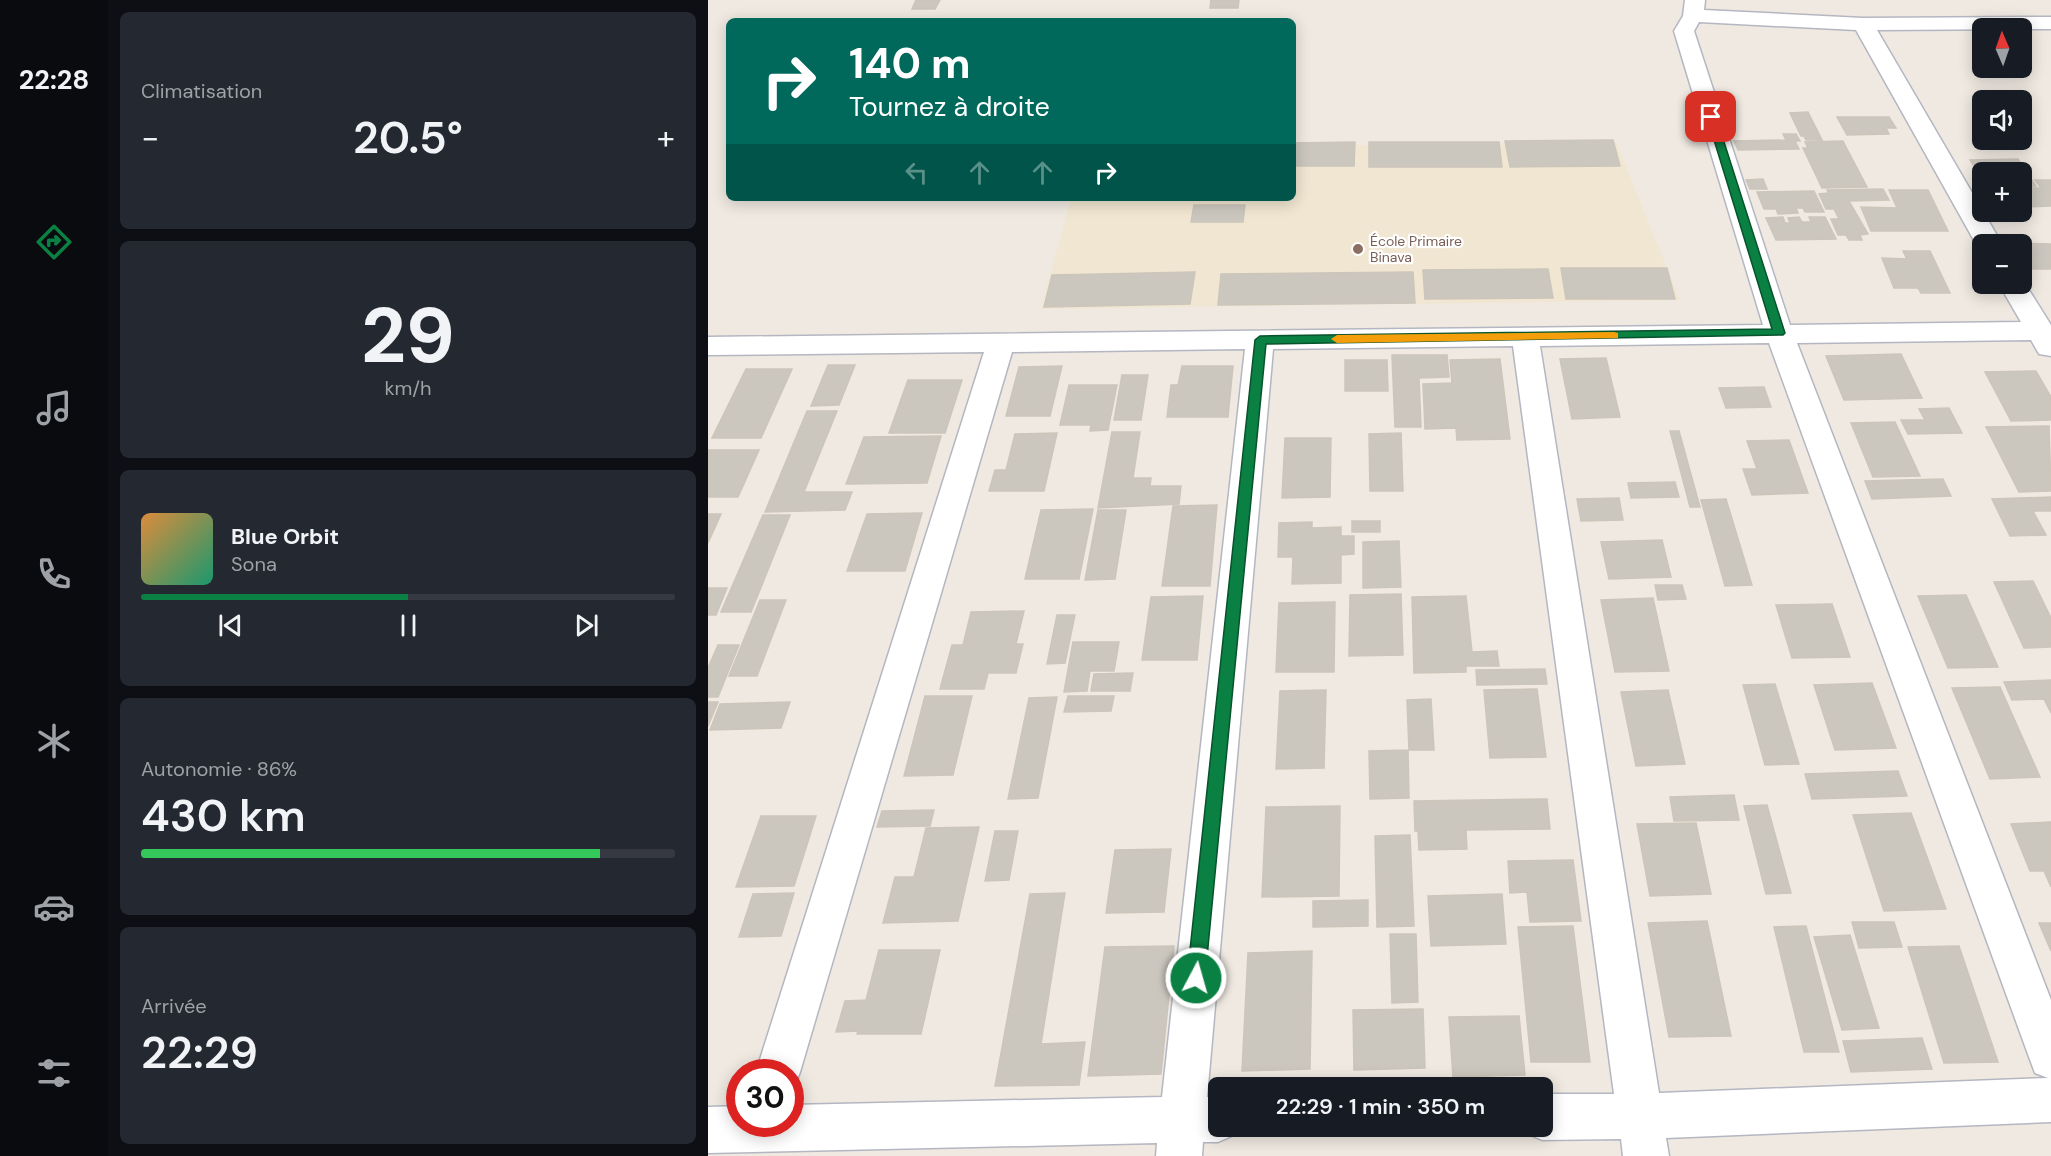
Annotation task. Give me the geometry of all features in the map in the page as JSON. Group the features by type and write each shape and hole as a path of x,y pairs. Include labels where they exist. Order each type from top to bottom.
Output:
{"street":[{"path":"2051,23 1863,24 1694,8 1684,31 1779,333 2051,1057"},
{"path":"1863,24 1983,234"},
{"path":"2018,294 2047,339"},
{"path":"712,353 1001,341 1779,333 2047,339"},
{"path":"1525,337 1643,1136"},
{"path":"804,1136 1193,1132 1260,340"},
{"path":"782,1059 1001,341"},
{"path":"1553,1119 1643,1136 2051,1100"},
{"path":"708,1130 726,1132"}],"shaded area":[{"name":"École Primaire Binava","path":"1616,142 1680,300 1041,309 1070,201 1296,201 1296,146"}],"building":[{"path":"916,0 940,0 935,9 912,9"},
{"path":"1211,0 1239,0 1238,8 1210,8"},
{"path":"1808,112 1822,140 1806,140 1804,136 1801,136 1790,113"},
{"path":"1837,117 1889,117 1896,128 1886,128 1889,134 1847,135"},
{"path":"1783,134 1796,134 1800,141 1795,141 1799,149 1738,150 1734,141 1786,140"},
{"path":"1613,140 1620,166 1510,167 1505,141"},
{"path":"1843,141 1867,187 1822,188 1803,148 1808,148 1805,142"},
{"path":"1355,142 1354,166 1296,166 1296,143"},
{"path":"1369,142 1499,142 1502,167 1369,167"},
{"path":"2018,159 2020,162 1972,163 1970,160"},
{"path":"1763,179 1767,189 1750,189 1746,180"},
{"path":"2035,180 2051,180 2051,188 2041,188"},
{"path":"2032,188 2051,188 2051,206 2032,207"},
{"path":"1883,189 1889,200 1849,201 1868,234 1860,235 1862,240 1849,240 1846,235 1838,235 1831,219 1839,219 1834,209 1826,209 1819,194 1829,193 1827,190"},
{"path":"1889,190 1928,190 1948,231 1871,231 1861,207 1897,208"},
{"path":"1814,191 1824,212 1805,212 1803,208 1796,208 1798,213 1778,214 1776,209 1764,209 1757,192"},
{"path":"1194,205 1245,205 1243,222 1191,222"},
{"path":"1783,217 1785,223 1790,223 1788,218 1799,217 1802,222 1811,222 1809,217 1825,217 1836,239 1776,240 1766,218"},
{"path":"2032,244 2051,244 2051,269 2032,269"},
{"path":"1903,251 1930,251 1950,293 1921,293 1918,288 1894,288 1882,258 1907,259"},
{"path":"1561,268 1667,268 1675,299 1566,299"},
{"path":"1548,269 1553,298 1425,299 1423,270"},
{"path":"1195,272 1190,304 1044,307 1052,275"},
{"path":"1413,272 1415,303 1218,305 1221,274"},
{"path":"1901,354 1922,398 1844,400 1826,356"},
{"path":"1392,355 1447,355 1449,377 1419,378 1421,427 1395,427"},
{"path":"1606,358 1620,417 1572,419 1560,359"},
{"path":"1500,359 1510,439 1457,440 1456,428 1425,429 1423,384 1452,383 1450,360"},
{"path":"1345,360 1387,360 1388,391 1345,391"},
{"path":"828,365 855,365 839,405 811,406"},
{"path":"1062,366 1050,416 1006,416 1019,367"},
{"path":"1182,366 1233,366 1228,417 1167,417 1171,385 1178,385"},
{"path":"746,369 792,369 761,438 712,438"},
{"path":"2036,371 2051,397 2051,420 2011,421 1985,372"},
{"path":"1122,375 1148,375 1141,420 1114,420"},
{"path":"908,380 962,380 945,433 889,433"},
{"path":"1069,385 1117,385 1108,430 1090,431 1091,425 1060,425"},
{"path":"1764,387 1771,407 1726,408 1719,388"},
{"path":"1949,408 1962,433 1908,434 1901,420 1925,420 1919,409"},
{"path":"807,411 837,411 804,492 852,492 845,510 765,512"},
{"path":"1895,422 1920,476 1873,477 1851,423"},
{"path":"2049,426 2051,491 2019,492 1986,427"},
{"path":"1670,431 1679,431 1700,507 1690,507"},
{"path":"1112,432 1140,432 1133,478 1151,478 1150,486 1181,486 1179,504 1098,508"},
{"path":"1057,433 1044,491 989,491 995,470 1006,470 1015,434"},
{"path":"1401,433 1403,491 1370,491 1369,434"},
{"path":"941,436 927,483 846,484 864,437"},
{"path":"1285,438 1331,438 1330,497 1282,498"},
{"path":"1789,440 1808,493 1752,495 1743,469 1757,469 1747,441"},
{"path":"708,450 759,450 738,497 708,497"},
{"path":"1943,479 1951,496 1872,499 1865,481"},
{"path":"1675,482 1679,497 1631,498 1628,483"},
{"path":"2051,497 2051,511 2033,511 2046,535 2010,536 1992,499"},
{"path":"1619,498 1623,520 1581,521 1577,499"},
{"path":"1726,499 1752,585 1725,586 1701,500"},
{"path":"1217,505 1210,586 1162,586 1173,506"},
{"path":"1093,509 1079,579 1025,579 1041,510"},
{"path":"1098,510 1126,510 1115,579 1085,580"},
{"path":"922,513 905,571 847,571 867,514"},
{"path":"708,514 721,514 708,543"},
{"path":"763,515 790,515 751,612 721,612"},
{"path":"1352,521 1380,521 1380,532 1352,532"},
{"path":"1312,522 1312,528 1341,527 1341,536 1354,536 1354,554 1341,555 1341,583 1292,584 1293,557 1278,557 1279,523"},
{"path":"1662,540 1671,577 1609,579 1601,542"},
{"path":"1399,541 1401,587 1363,588 1363,542"},
{"path":"2033,581 2051,618 2051,647 2024,648 1994,582"},
{"path":"1655,585 1682,585 1686,599 1658,600"},
{"path":"708,588 727,588 716,615 708,615"},
{"path":"1401,594 1403,655 1349,656 1350,595"},
{"path":"1966,595 1998,667 1948,668 1918,596"},
{"path":"1203,596 1197,660 1142,660 1151,597"},
{"path":"1466,596 1472,652 1497,651 1499,666 1466,666 1466,672 1414,673 1412,597"},
{"path":"1653,598 1669,671 1615,672 1601,600"},
{"path":"760,600 786,600 757,676 729,676"},
{"path":"1335,602 1334,672 1276,672 1279,603"},
{"path":"1832,604 1850,657 1792,658 1776,605"},
{"path":"1024,611 1016,644 1023,644 1016,673 988,673 984,689 940,689 952,645 963,645 971,612"},
{"path":"1057,615 1075,615 1065,663 1047,664"},
{"path":"1073,642 1119,642 1114,671 1090,671 1087,691 1064,692"},
{"path":"718,645 739,645 718,697 708,697 708,668"},
{"path":"1545,669 1547,684 1477,685 1476,670"},
{"path":"1133,673 1130,691 1091,691 1094,674"},
{"path":"2051,680 2051,713 2044,699 2012,700 2004,682"},
{"path":"1872,683 1896,748 1835,750 1814,685"},
{"path":"1775,684 1799,764 1765,765 1743,685"},
{"path":"2000,687 2040,777 1990,779 1952,688"},
{"path":"1537,689 1546,757 1490,758 1484,690"},
{"path":"1326,690 1324,768 1276,769 1280,691"},
{"path":"1668,690 1685,764 1636,766 1621,692"},
{"path":"925,696 972,696 953,775 904,776"},
{"path":"1068,696 1114,696 1111,711 1064,712"},
{"path":"1057,697 1038,798 1008,799 1029,698"},
{"path":"1431,699 1434,750 1409,750 1407,700"},
{"path":"708,702 718,702 708,726"},
{"path":"790,702 781,728 710,730 720,704"},
{"path":"1408,750 1409,798 1370,799 1369,751"},
{"path":"1898,771 1907,796 1812,799 1805,774"},
{"path":"1734,795 1739,820 1674,821 1670,797"},
{"path":"1547,799 1550,829 1466,830 1467,849 1419,850 1418,831 1415,831 1414,801"},
{"path":"1767,805 1791,893 1766,894 1744,806"},
{"path":"1340,806 1339,896 1262,897 1266,807"},
{"path":"934,810 930,826 877,827 882,811"},
{"path":"1911,813 1946,909 1884,911 1853,815"},
{"path":"761,816 816,816 794,886 736,887"},
{"path":"2051,822 2051,887 2044,871 2030,871 2011,824"},
{"path":"1696,823 1711,894 1650,896 1637,824"},
{"path":"979,827 958,921 883,923 895,877 914,877 926,828"},
{"path":"995,831 1018,831 1009,880 985,881"},
{"path":"1410,835 1414,926 1377,927 1375,836"},
{"path":"1171,849 1164,912 1106,913 1115,850"},
{"path":"1573,860 1581,921 1530,922 1527,892 1510,893 1508,861"},
{"path":"794,893 781,936 739,937 753,894"},
{"path":"1065,893 1041,1044 1085,1042 1079,1085 995,1086 1030,894"},
{"path":"1502,894 1506,944 1431,946 1428,896"},
{"path":"1368,900 1368,926 1313,927 1313,901"},
{"path":"1707,921 1731,1036 1669,1037 1648,923"},
{"path":"1852,922 1894,922 1902,947 1859,948"},
{"path":"2039,923 2051,923 2051,951"},
{"path":"1573,926 1590,1062 1531,1062 1518,927"},
{"path":"1806,926 1839,1052 1804,1052 1774,927"},
{"path":"1390,934 1416,934 1418,1002 1392,1003"},
{"path":"1850,935 1879,1028 1842,1030 1814,937"},
{"path":"1174,946 1161,1074 1088,1076 1105,947"},
{"path":"1959,946 1998,1062 1944,1063 1908,947"},
{"path":"879,950 940,950 921,1034 836,1032 845,1001 866,1000"},
{"path":"1312,951 1310,1069 1242,1071 1248,953"},
{"path":"1423,1009 1425,1068 1354,1070 1353,1010"},
{"path":"1519,1016 1525,1075 1453,1077 1449,1017"},
{"path":"1922,1038 1932,1069 1851,1072 1843,1041"}],"slow traffic":[{"path":"1337,339 1614,335"}],"place":[{"name":"École Primaire Binava","path":"1358,249"}],"route":[{"path":"1196,978 1260,340 1779,333 1711,117"}]}
